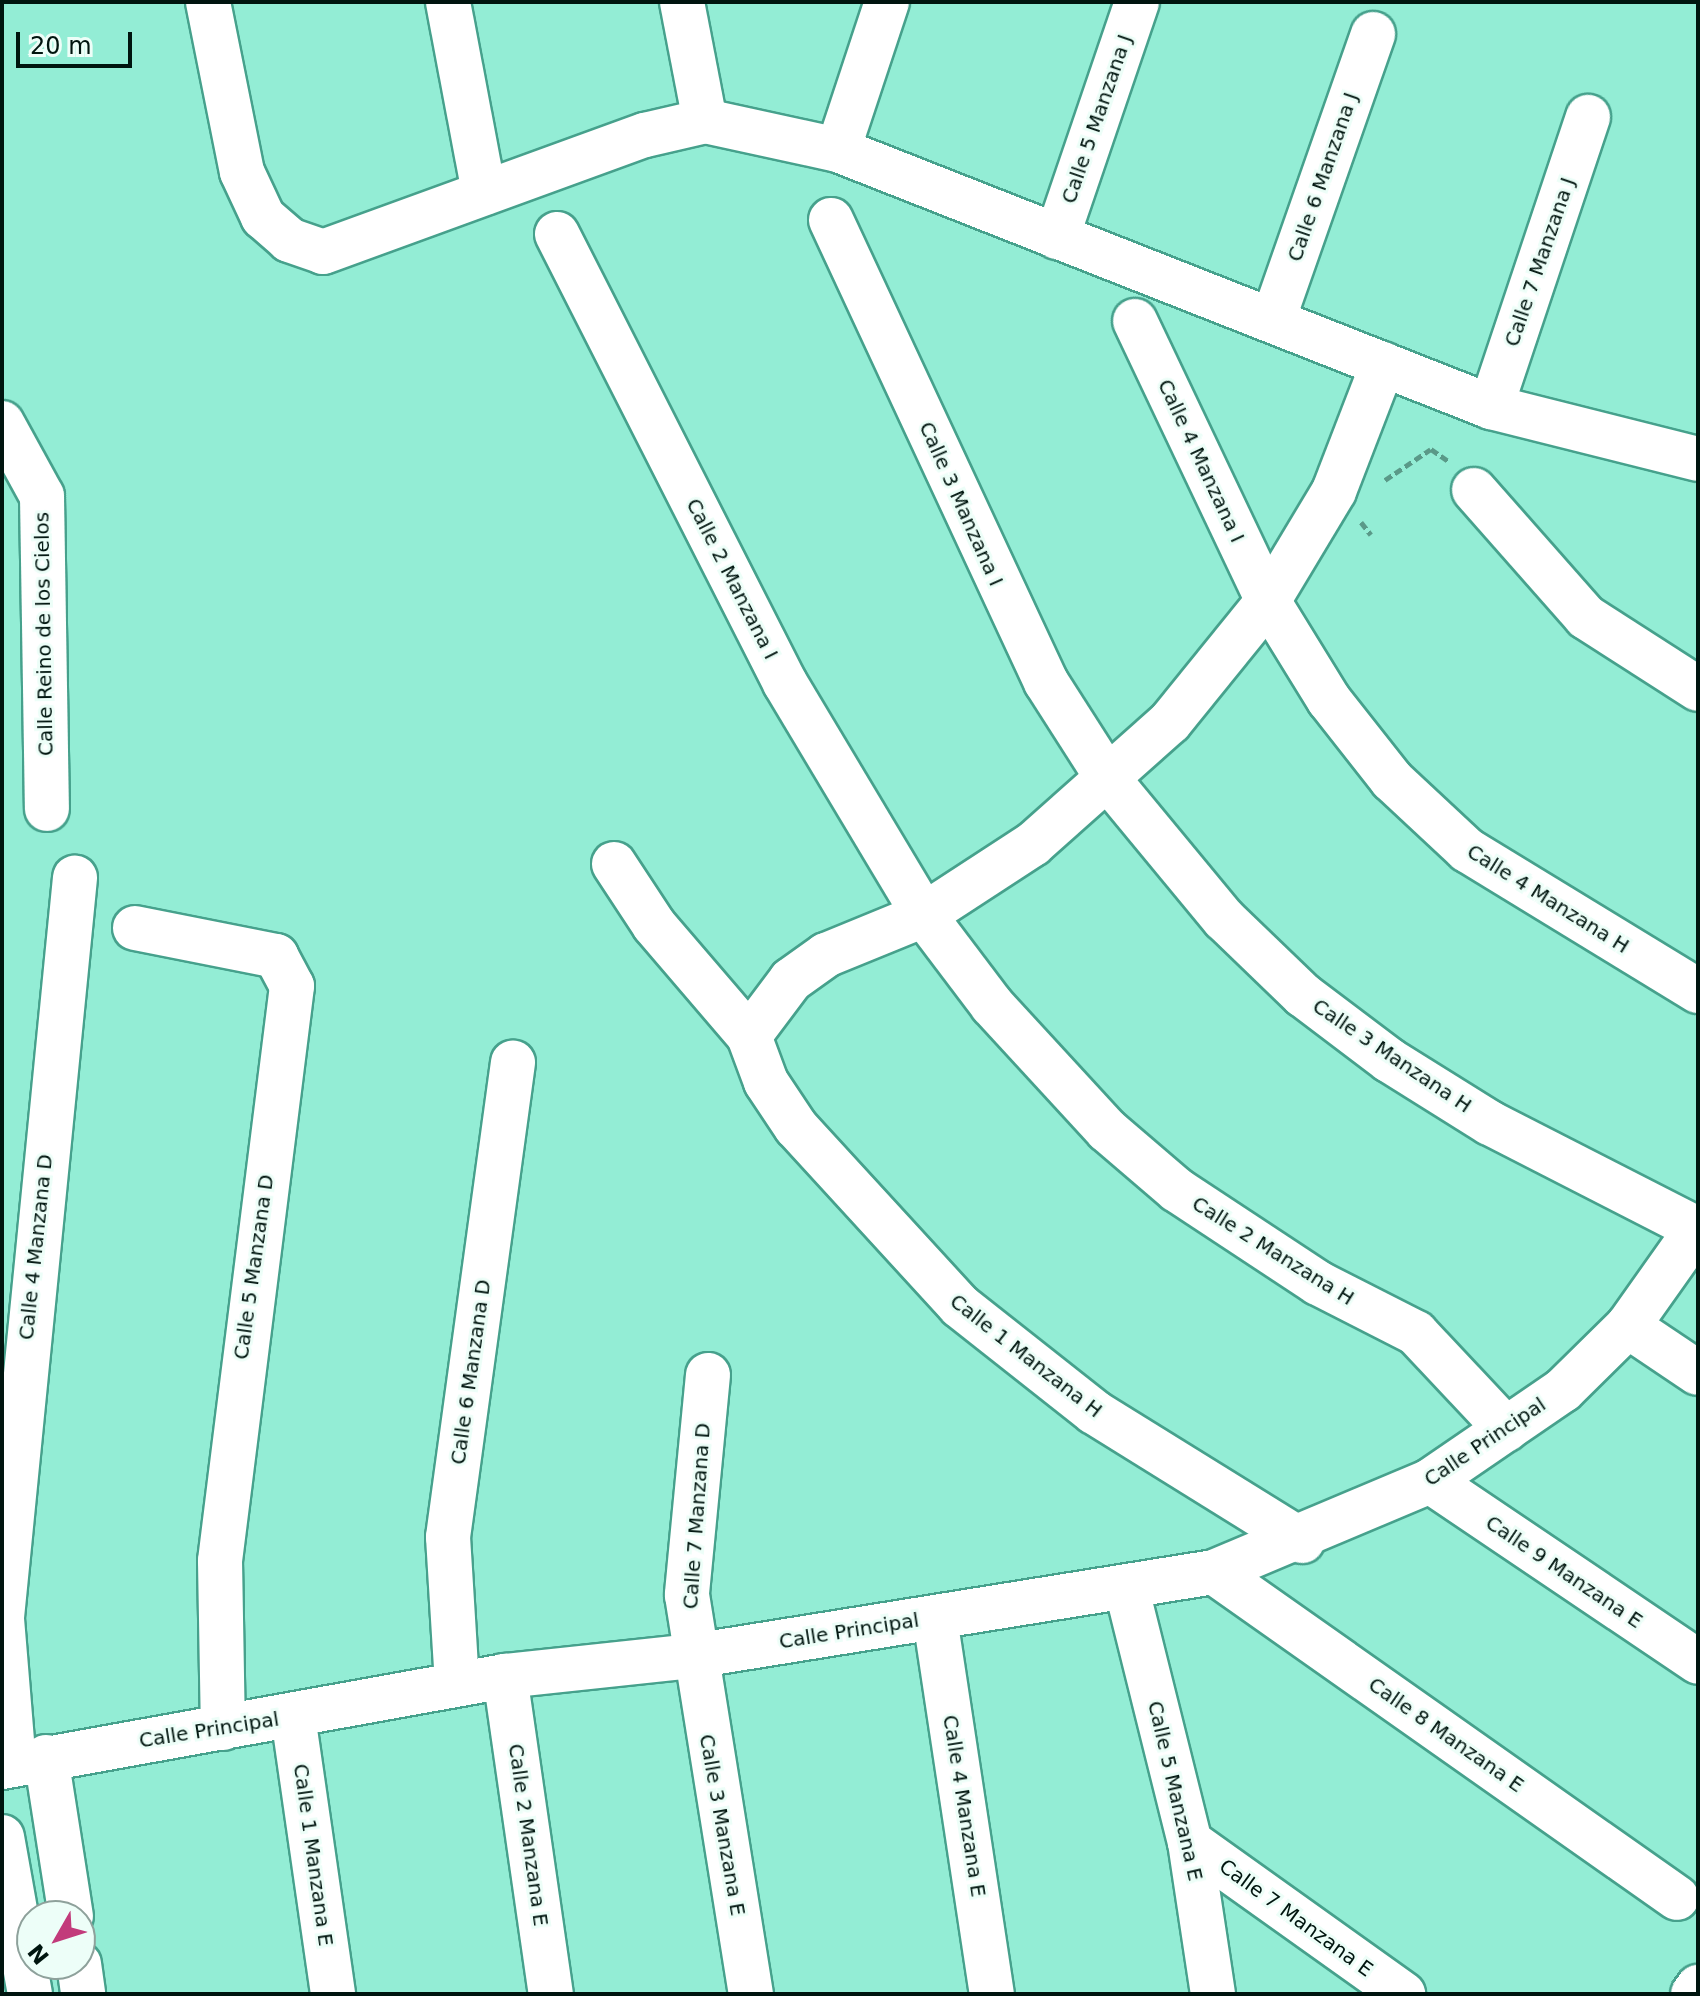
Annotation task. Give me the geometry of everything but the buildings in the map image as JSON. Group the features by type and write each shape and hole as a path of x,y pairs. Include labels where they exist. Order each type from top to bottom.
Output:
{"street":[{"path":"208,2 242,172 263,217 289,240 323,252 484,193 705,121 838,150 1491,407 1698,459"},
{"path":"448,2 484,193"},
{"path":"682,2 705,121"},
{"path":"838,150 887,2"},
{"name":"Calle 5 Manzana J","path":"1057,237 1137,2"},
{"name":"Calle 6 Manzana J","path":"1273,320 1373,34"},
{"name":"Calle 7 Manzana J","path":"1491,407 1588,117"},
{"name":"Calle 3 Manzana I","path":"831,220 994,578 1046,682 1108,779"},
{"name":"Calle 2 Manzana I","path":"557,234 785,683 924,915"},
{"name":"Calle 4 Manzana I","path":"1135,321 1268,601"},
{"path":"614,864 681,960 749,1036 766,1005 826,955 924,915 1033,844 1170,722 1268,601 1334,491 1383,364"},
{"name":"Calle Reino de los Cielos","path":"2,423 42,496 47,809"},
{"path":"1474,490 1586,617 1698,689"},
{"name":"Calle 4 Manzana H","path":"1268,601 1329,700 1392,780 1467,850 1698,991"},
{"name":"Calle 3 Manzana H","path":"1108,779 1224,919 1303,995 1490,1123 1698,1228"},
{"name":"Calle 4 Manzana D","path":"66,1900 21,1763 2,1618 75,878"},
{"name":"Calle 2 Manzana H","path":"924,915 992,1005 1107,1130 1256,1245 1416,1333 1506,1429"},
{"name":"Calle 5 Manzana D","path":"135,928 276,956 292,986 220,1561 223,1728"},
{"name":"Calle 1 Manzana H","path":"749,1036 766,1082 796,1127 960,1306 1094,1412 1302,1541"},
{"name":"Calle 6 Manzana D","path":"457,1684 448,1537 513,1062"},
{"name":"Calle Principal","path":"21,1763 505,1676 693,1656 1127,1590 1214,1572 1302,1541 1430,1481 1563,1390 1628,1326 1698,1228"},
{"path":"1628,1326 1698,1373"},
{"name":"Calle 7 Manzana D","path":"693,1656 687,1595 708,1375"},
{"name":"Calle 9 Manzana E","path":"1430,1481 1698,1662"},
{"name":"Calle 8 Manzana E","path":"1214,1572 1677,1898"},
{"name":"Calle 5 Manzana E","path":"1127,1590 1190,1842 1213,1994"},
{"name":"Calle 4 Manzana E","path":"935,1618 992,1994"},
{"name":"Calle 3 Manzana E","path":"693,1656 751,1994"},
{"name":"Calle 2 Manzana E","path":"505,1676 551,1994"},
{"name":"Calle 1 Manzana E","path":"293,1716 333,1994"},
{"path":"2,1837 30,1994"},
{"name":"Calle 7 Manzana E","path":"1190,1842 1403,1994"},
{"path":"1693,1994 1698,1987"}],"path":[{"path":"1372,491 1431,449 1474,490"}]}
